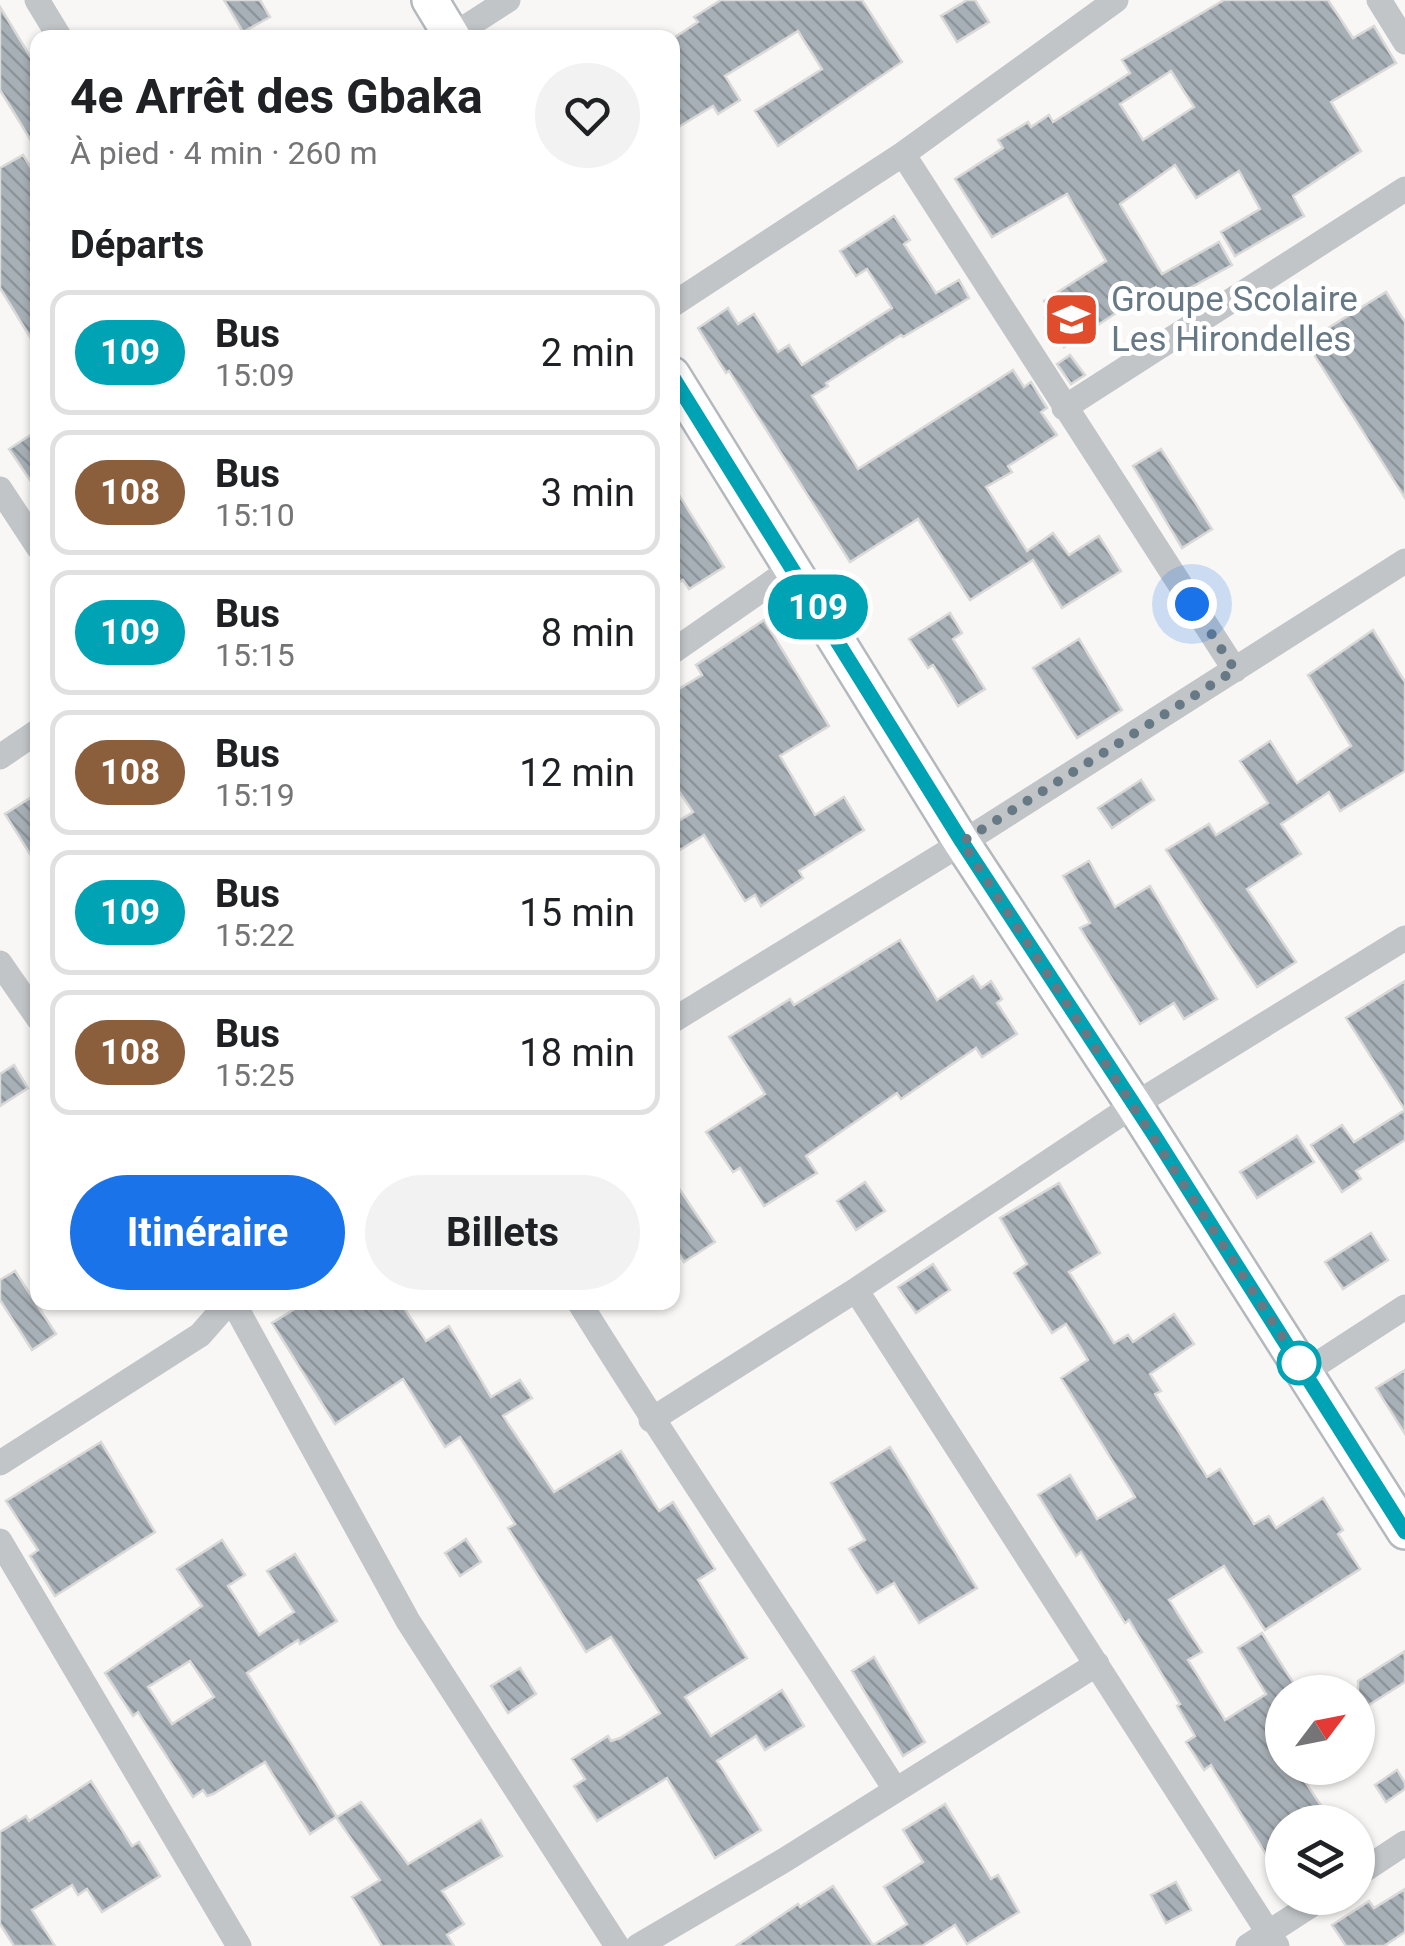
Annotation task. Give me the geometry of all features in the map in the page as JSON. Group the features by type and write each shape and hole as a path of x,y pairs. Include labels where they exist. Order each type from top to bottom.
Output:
{"street":[{"path":"37,0 55,30"},
{"path":"430,0 447,30"},
{"path":"462,30 508,0"},
{"path":"1379,0 1405,42"},
{"path":"680,301 903,154 1104,3"},
{"path":"903,154 1235,670"},
{"path":"1064,408 1405,189"},
{"path":"680,389 962,842 1405,1532"},
{"path":"0,490 30,536"},
{"path":"680,1015 1405,561"},
{"path":"680,646 794,568"},
{"path":"0,757 30,736"},
{"path":"651,1420 856,1290 1134,1105 1405,938"},
{"path":"0,963 30,1006"},
{"path":"856,1290 1097,1664 1265,1942 1300,1915"},
{"path":"1305,1372 1405,1306"},
{"path":"0,1462 200,1335 223,1310"},
{"path":"235,1310 408,1621 618,1946"},
{"path":"583,1310 651,1420 817,1665 895,1789"},
{"path":"0,1541 240,1946"},
{"path":"638,1946 783,1861 1097,1664"},
{"path":"1375,1863 1405,1843"}],"building":[{"path":"224,0 260,0 270,17 242,30"},
{"path":"721,0 862,0 902,62 778,146 755,111 822,69 798,31 725,76 740,100 718,114 713,106 680,126 680,34 698,22 694,17"},
{"path":"967,0 975,0 989,22 957,42 941,16"},
{"path":"1224,0 1328,0 1353,38 1374,26 1396,63 1331,102 1361,151 1293,196 1304,216 1235,256 1221,232 1260,209 1239,171 1196,198 1175,165 1120,204 1162,274 1219,242 1232,265 1164,302 1156,287 1064,347 1045,318 1053,313 1044,301 1106,261 1067,194 992,237 955,179 1003,148 998,140 1049,115 1053,122 1130,73 1122,60","holes":["1171,71 1194,107 1143,140 1120,104"]},
{"path":"0,7 30,56 30,139 0,90"},
{"path":"23,155 30,166 30,337 0,288 0,168"},
{"path":"894,216 910,240 904,244 936,293 959,280 969,298 901,335 812,396 858,469 1013,370 1024,387 1031,382 1047,408 1041,412 1057,435 1008,466 1012,472 986,487 1027,551 1053,533 1069,555 1099,536 1121,571 1062,608 1033,560 970,600 918,519 850,562 698,328 728,308 738,324 754,314 778,352 789,345 802,365 892,308 867,269 856,276 840,251"},
{"path":"1386,292 1405,322 1405,498 1306,342"},
{"path":"1070,355 1085,375 1071,384 1057,364"},
{"path":"30,435 30,480 9,449"},
{"path":"1161,449 1212,529 1182,548 1133,466"},
{"path":"680,497 724,567 689,589 683,580 680,582"},
{"path":"950,613 962,633 953,639 985,689 958,706 933,665 928,668 909,639"},
{"path":"764,620 829,726 780,756 815,815 844,797 864,830 799,871 803,878 761,906 755,895 745,901 704,835 680,850 680,820 693,812 680,793 680,688 702,675 696,665"},
{"path":"1373,630 1405,682 1405,771 1340,811 1329,792 1281,824 1301,854 1247,889 1296,962 1257,987 1166,850 1209,824 1216,835 1268,803 1240,761 1270,741 1297,783 1351,746 1308,675"},
{"path":"1079,639 1122,710 1077,738 1033,668"},
{"path":"1141,780 1154,800 1112,828 1098,808"},
{"path":"30,798 30,854 5,814"},
{"path":"1089,861 1115,907 1150,886 1217,999 1184,1019 1174,1003 1140,1024 1080,928 1090,923 1063,876"},
{"path":"900,940 937,1000 973,976 981,988 991,981 1002,999 997,1003 1017,1034 982,1057 976,1048 901,1099 897,1093 806,1156 817,1173 764,1206 740,1168 733,1172 706,1132 765,1094 729,1037 790,999 794,1005"},
{"path":"1405,981 1405,1110 1346,1018"},
{"path":"14,1065 28,1088 0,1106 0,1074"},
{"path":"1405,1110 1405,1140 1356,1171 1361,1179 1342,1192 1311,1145 1342,1125 1354,1142"},
{"path":"1297,1136 1314,1162 1257,1198 1240,1172"},
{"path":"865,1182 885,1211 856,1230 837,1201"},
{"path":"1059,1183 1100,1253 1069,1272 1114,1343 1128,1335 1133,1342 1174,1314 1194,1344 1150,1374 1161,1391 1155,1394 1207,1477 1220,1469 1254,1524 1269,1516 1276,1528 1323,1498 1343,1530 1338,1534 1360,1569 1265,1630 1224,1566 1169,1600 1202,1652 1188,1660 1225,1720 1265,1695 1265,1785 1307,1785 1321,1805 1265,1805 1265,1852 1211,1765 1204,1770 1186,1742 1195,1736 1129,1620 1125,1623 1081,1552 1076,1556 1038,1495 1070,1475 1097,1519 1135,1497 1061,1378 1088,1360 1066,1324 1052,1333 1014,1273 1027,1264 1000,1218"},
{"path":"680,1190 715,1242 684,1262 680,1256"},
{"path":"1371,1233 1388,1260 1343,1289 1325,1262"},
{"path":"933,1264 950,1290 916,1313 898,1287"},
{"path":"15,1271 30,1294 30,1310 40,1310 56,1334 32,1350 0,1300 0,1280"},
{"path":"293,1310 405,1310 426,1341 449,1326 491,1397 520,1380 532,1398 503,1416 554,1492 621,1451 659,1511 673,1502 715,1569 698,1580 747,1658 685,1697 711,1736 782,1690 804,1726 765,1750 756,1736 717,1761 761,1830 715,1858 667,1778 597,1821 574,1786 585,1779 572,1759 608,1736 611,1741 620,1738 660,1713 611,1637 586,1652 508,1528 515,1524 460,1437 445,1447 403,1379 335,1424 272,1323"},
{"path":"1405,1370 1405,1434 1376,1388"},
{"path":"101,1442 155,1532 55,1596 30,1556 38,1550 6,1501"},
{"path":"890,1447 977,1588 919,1623 894,1583 877,1593 849,1549 865,1540 831,1483"},
{"path":"466,1539 481,1562 460,1576 445,1553"},
{"path":"222,1540 245,1575 228,1586 259,1635 294,1612 267,1571 295,1554 337,1621 300,1644 298,1640 247,1673 337,1817 361,1802 408,1864 481,1820 502,1856 442,1891 464,1924 447,1935 454,1946 382,1946 352,1897 380,1880 336,1817 310,1834 265,1762 213,1794 207,1796 203,1790 193,1797 138,1712 133,1716 105,1673 202,1606 177,1569","holes":["190,1661 214,1697 172,1724 148,1687"]},
{"path":"1262,1633 1288,1675 1265,1675 1265,1692 1238,1648"},
{"path":"1405,1651 1405,1682 1375,1701 1375,1675 1367,1675"},
{"path":"874,1657 925,1742 903,1756 852,1671"},
{"path":"520,1668 536,1694 508,1713 491,1686"},
{"path":"1397,1770 1405,1789 1386,1802 1375,1785"},
{"path":"91,1781 132,1846 139,1842 160,1876 102,1912 87,1889 78,1895 72,1885 32,1910 55,1946 14,1946 0,1924 0,1832 26,1816 29,1821"},
{"path":"945,1804 991,1879 998,1875 1019,1912 967,1944 955,1925 922,1946 736,1946 798,1904 800,1907 833,1886 873,1945 907,1924 884,1887 923,1862 903,1830"},
{"path":"1176,1882 1191,1910 1166,1923 1151,1895"},
{"path":"1405,1889 1405,1932 1384,1946 1346,1946 1332,1925 1347,1915 1375,1915 1375,1907"}],"bus line":[{"name":"109","path":"680,389 962,842 1156,1138 1405,1532"}],"place":[{"name":"Groupe Scolaire Les Hirondelles","path":"1072,319"}],"route":[{"path":"1192,604 1235,670 962,842 1305,1372 1299,1363"}]}
